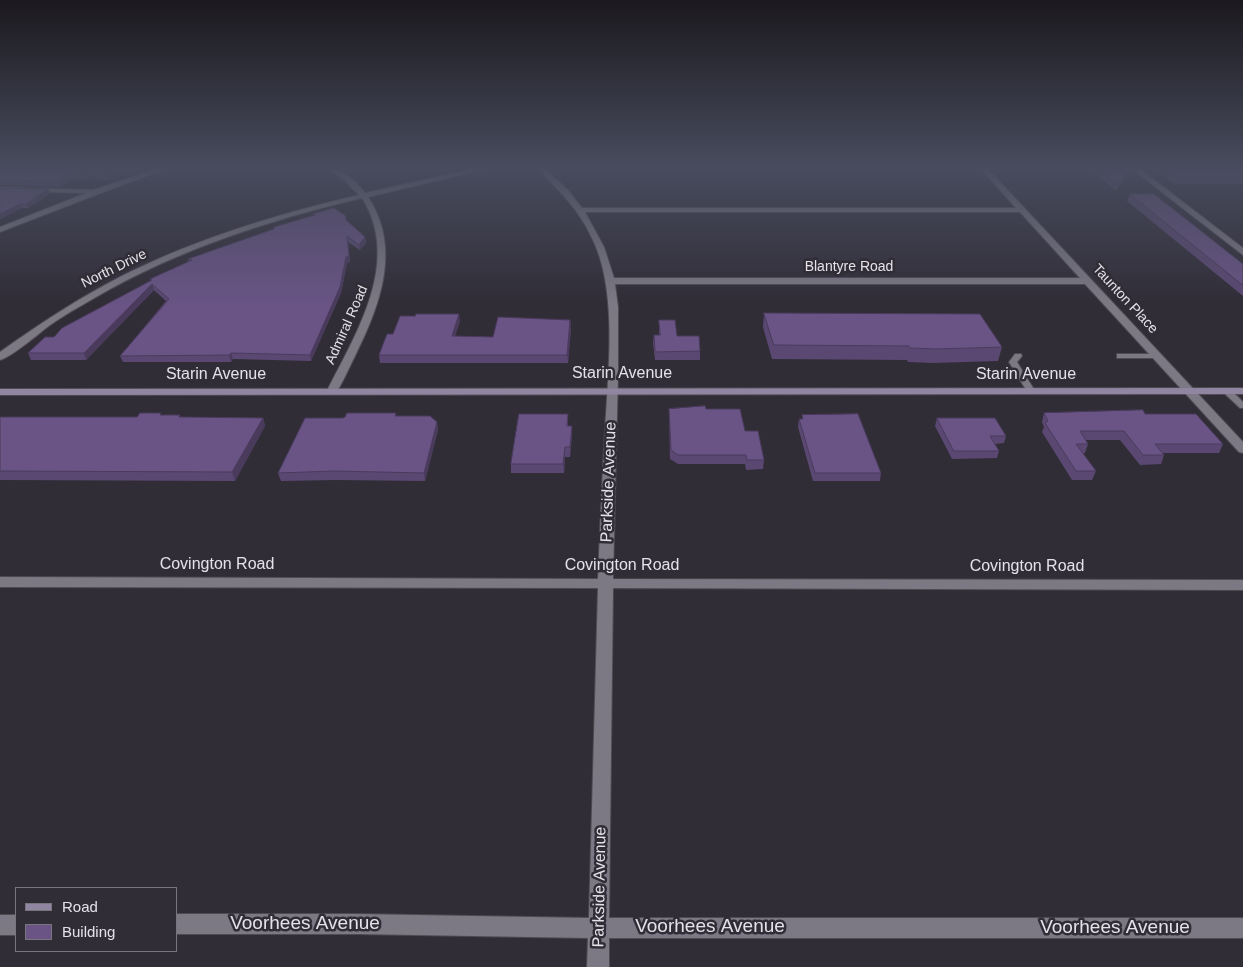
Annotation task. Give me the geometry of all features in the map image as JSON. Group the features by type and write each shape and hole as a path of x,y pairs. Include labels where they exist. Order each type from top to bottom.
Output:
{"street":[{"path":"0,230 40,214"},
{"name":"North Drive","path":"0,357 62,312 150,267 199,246 268,221 295,214"},
{"name":"Admiral Road","path":"332,391 365,326 379,286 382,266 379,230 374,214"},
{"name":"Parkside Avenue","path":"582,214 599,244 610,281 613,304 613,390 606,584 598,967"},
{"name":"Taunton Place","path":"1025,214 1243,449"},
{"path":"1194,214 1243,252"},
{"name":"Blantyre Road","path":"610,281 1088,281"},
{"name":"Starin Avenue","path":"0,392 613,390 1243,391"},
{"name":"Covington Road","path":"0,582 1243,585"},
{"path":"0,924 15,924"},
{"name":"Voorhees Avenue","path":"178,924 357,924 600,928 1243,928"}],"lane":[{"path":"1018,356 1013,362 1031,391"},
{"path":"1120,356 1158,356"},
{"path":"1227,391 1243,406"}],"building":[{"path":"313,214 343,214 346,216 346,220 365,237 359,245 347,236 349,256 346,257 340,287 310,355 231,353 229,355 120,356 169,299 152,284 84,353 28,353 45,337 54,337 62,328 152,280 150,279 192,260 188,259 274,229 274,227 315,215"},
{"path":"1155,214 1180,214 1243,264 1243,285"},
{"path":"764,313 980,314 1002,347 937,349 910,348 909,346 774,345"},
{"path":"416,314 459,314 452,336 493,337 498,317 570,320 567,355 379,355 387,334 393,334 400,316 415,316"},
{"path":"659,320 675,320 677,336 699,336 700,351 655,352 654,335 660,335"},
{"path":"705,406 706,409 740,409 745,431 758,431 764,460 747,460 746,455 678,455 671,450 669,409"},
{"path":"1143,410 1145,414 1196,414 1223,444 1155,444 1164,455 1143,455 1124,431 1080,431 1088,444 1076,444 1096,471 1076,471 1045,423 1048,421 1044,413"},
{"path":"140,413 180,415 179,417 263,418 232,472 0,471 0,417 137,417"},
{"path":"347,413 396,413 395,416 430,416 437,422 424,473 334,471 278,473 305,418 343,418"},
{"path":"519,414 568,414 567,426 572,426 570,447 565,447 563,464 511,464"},
{"path":"858,414 881,473 815,473 799,419 803,419 802,415"},
{"path":"937,418 995,418 1006,436 990,436 999,451 954,451"}]}
